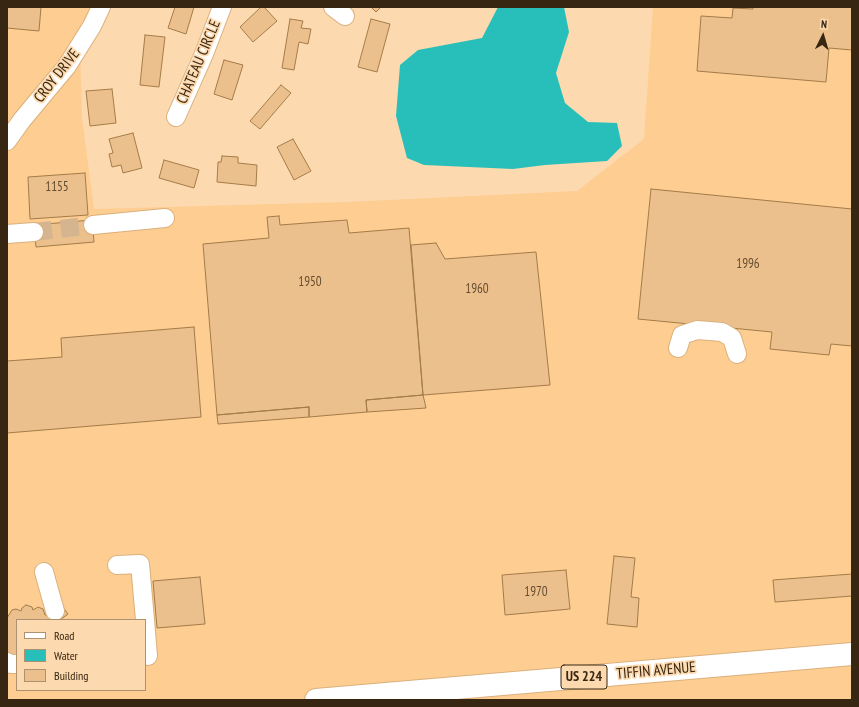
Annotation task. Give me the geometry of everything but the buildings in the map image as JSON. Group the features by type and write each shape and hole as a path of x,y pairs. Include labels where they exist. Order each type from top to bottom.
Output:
{"highway":[{"name":"TIFFIN AVENUE","path":"316,700 852,654"}],"street":[{"name":"CROY DRIVE","path":"7,141 22,120 67,66 102,7"},
{"name":"CHATEAU CIRCLE","path":"176,117 204,54 222,7"},
{"path":"93,225 165,218"},
{"path":"7,234 34,232"},
{"path":"678,348 682,335 697,330 722,332 732,338 737,354"},
{"path":"117,565 140,564 145,619"},
{"path":"44,572 59,617"},
{"path":"146,632 148,656"}],"shaded area":[{"path":"7,7 101,7 80,47 82,118 94,209 347,202 577,191 644,139 653,7 852,7 852,700 7,700"}],"water":[{"path":"498,7 564,7 569,32 556,73 565,103 588,122 617,123 622,146 607,161 545,165 513,169 424,165 407,158 396,116 400,65 418,50 482,38"}],"tunnel":[{"path":"34,232 93,225"}]}
